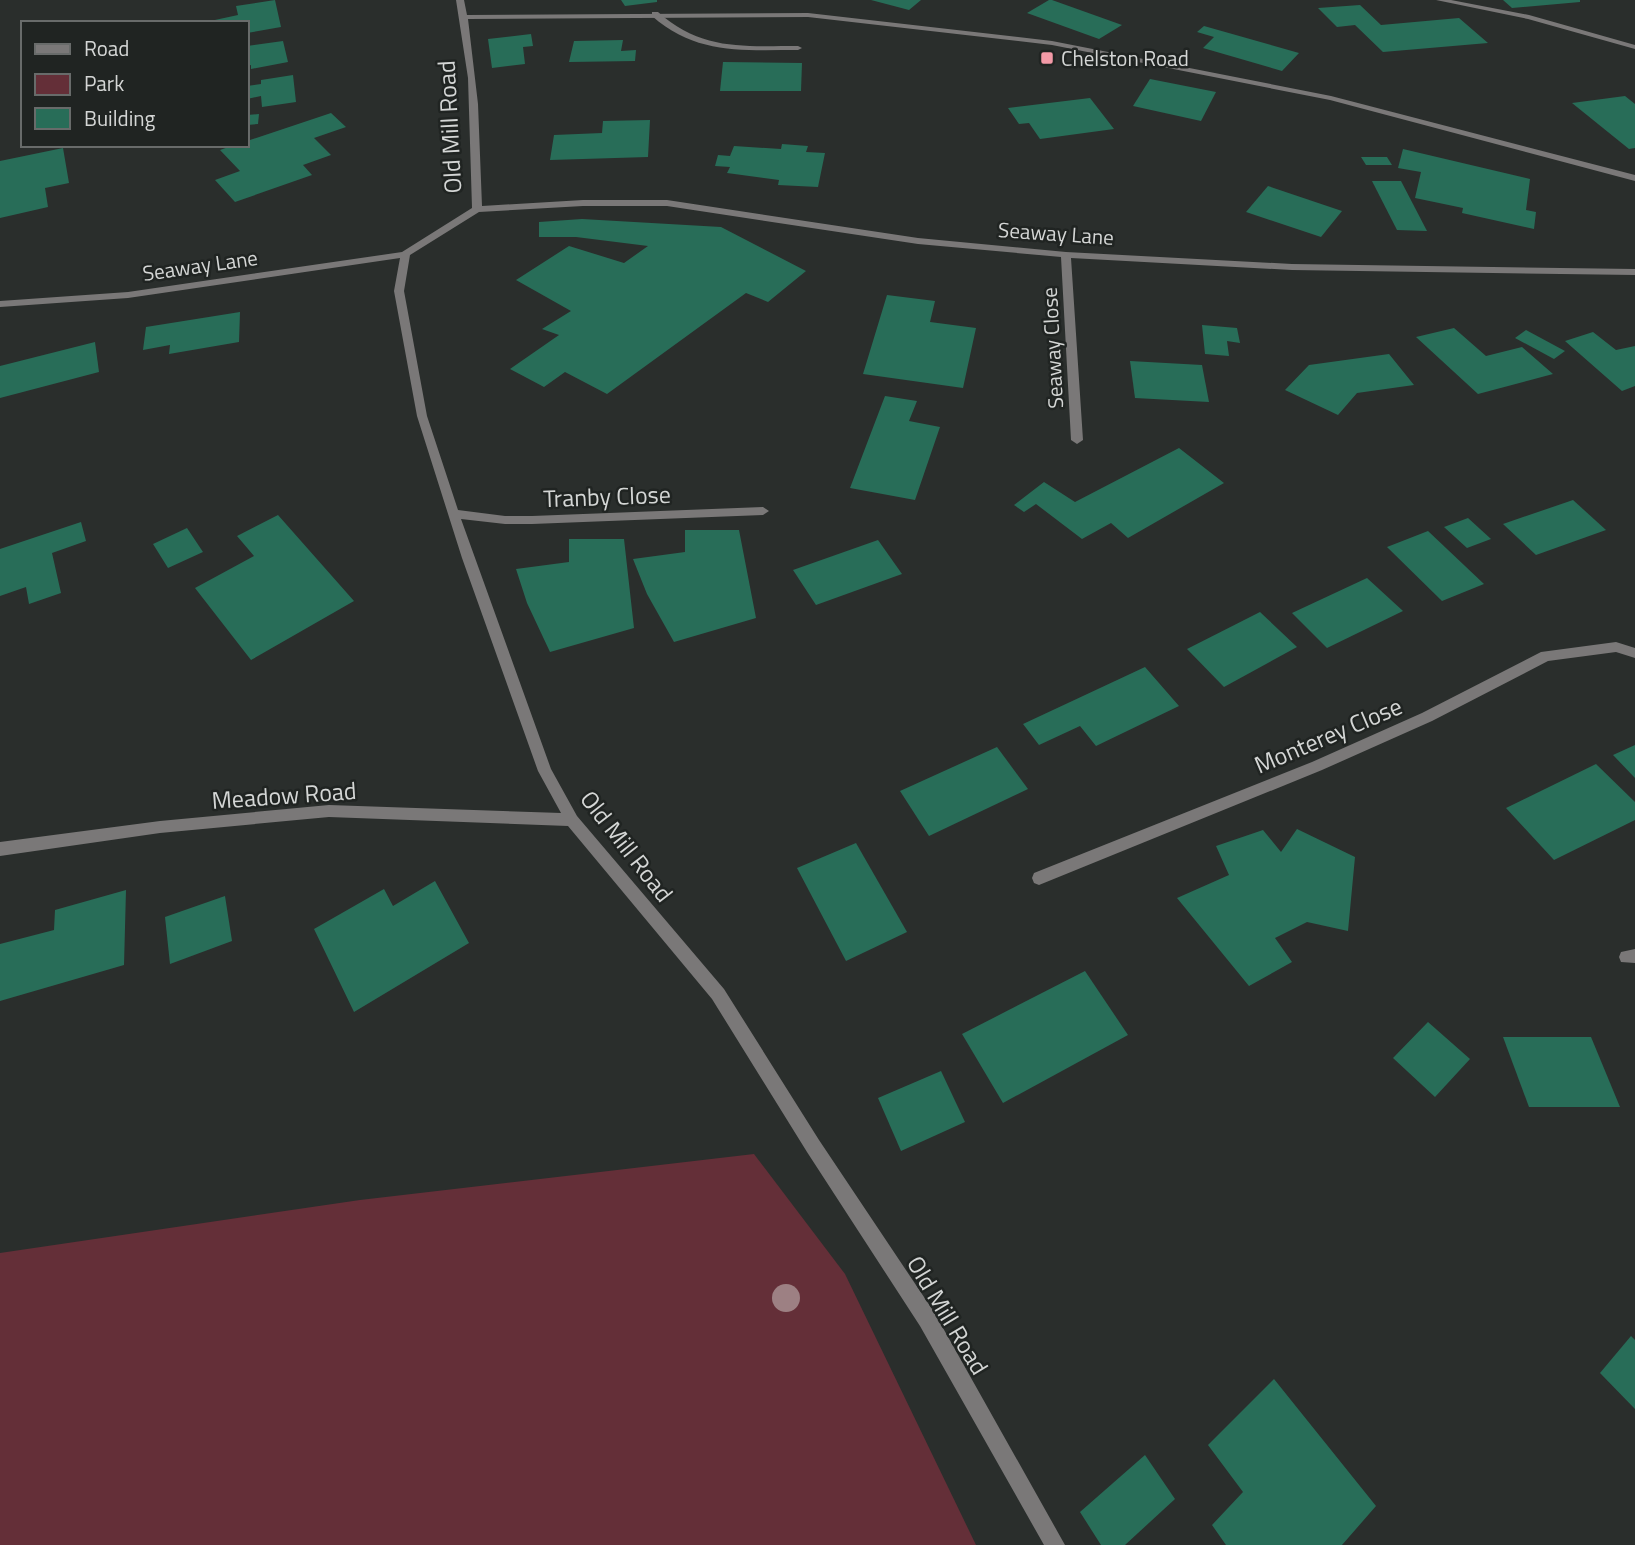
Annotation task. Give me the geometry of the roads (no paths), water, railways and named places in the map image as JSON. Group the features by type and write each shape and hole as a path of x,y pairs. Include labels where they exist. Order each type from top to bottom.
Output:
{"street":[{"name":"Old Mill Road","path":"460,0 464,18 477,168 477,209 405,254 399,291 422,416 545,771 572,820 718,994 813,1146 927,1318 1055,1545"},
{"path":"1440,0 1529,17 1635,47"},
{"path":"464,18 529,11 808,15 1052,43 1331,98 1635,178"},
{"path":"655,14 679,34 704,44 798,48"},
{"name":"Seaway Lane","path":"477,209 667,203 918,241 1066,254 1292,267 1635,272"},
{"name":"Seaway Lane","path":"0,304 128,295 405,254"},
{"name":"Seaway Close","path":"1066,254 1077,440"},
{"name":"Tranby Close","path":"454,514 518,520 763,511"},
{"name":"Monterey Close","path":"1039,878 1317,766 1427,717 1546,656 1616,647 1635,653"},
{"name":"Meadow Road","path":"0,849 160,827 329,811 572,820"}],"place":[{"name":"Chelston Road","path":"1047,58"}]}
